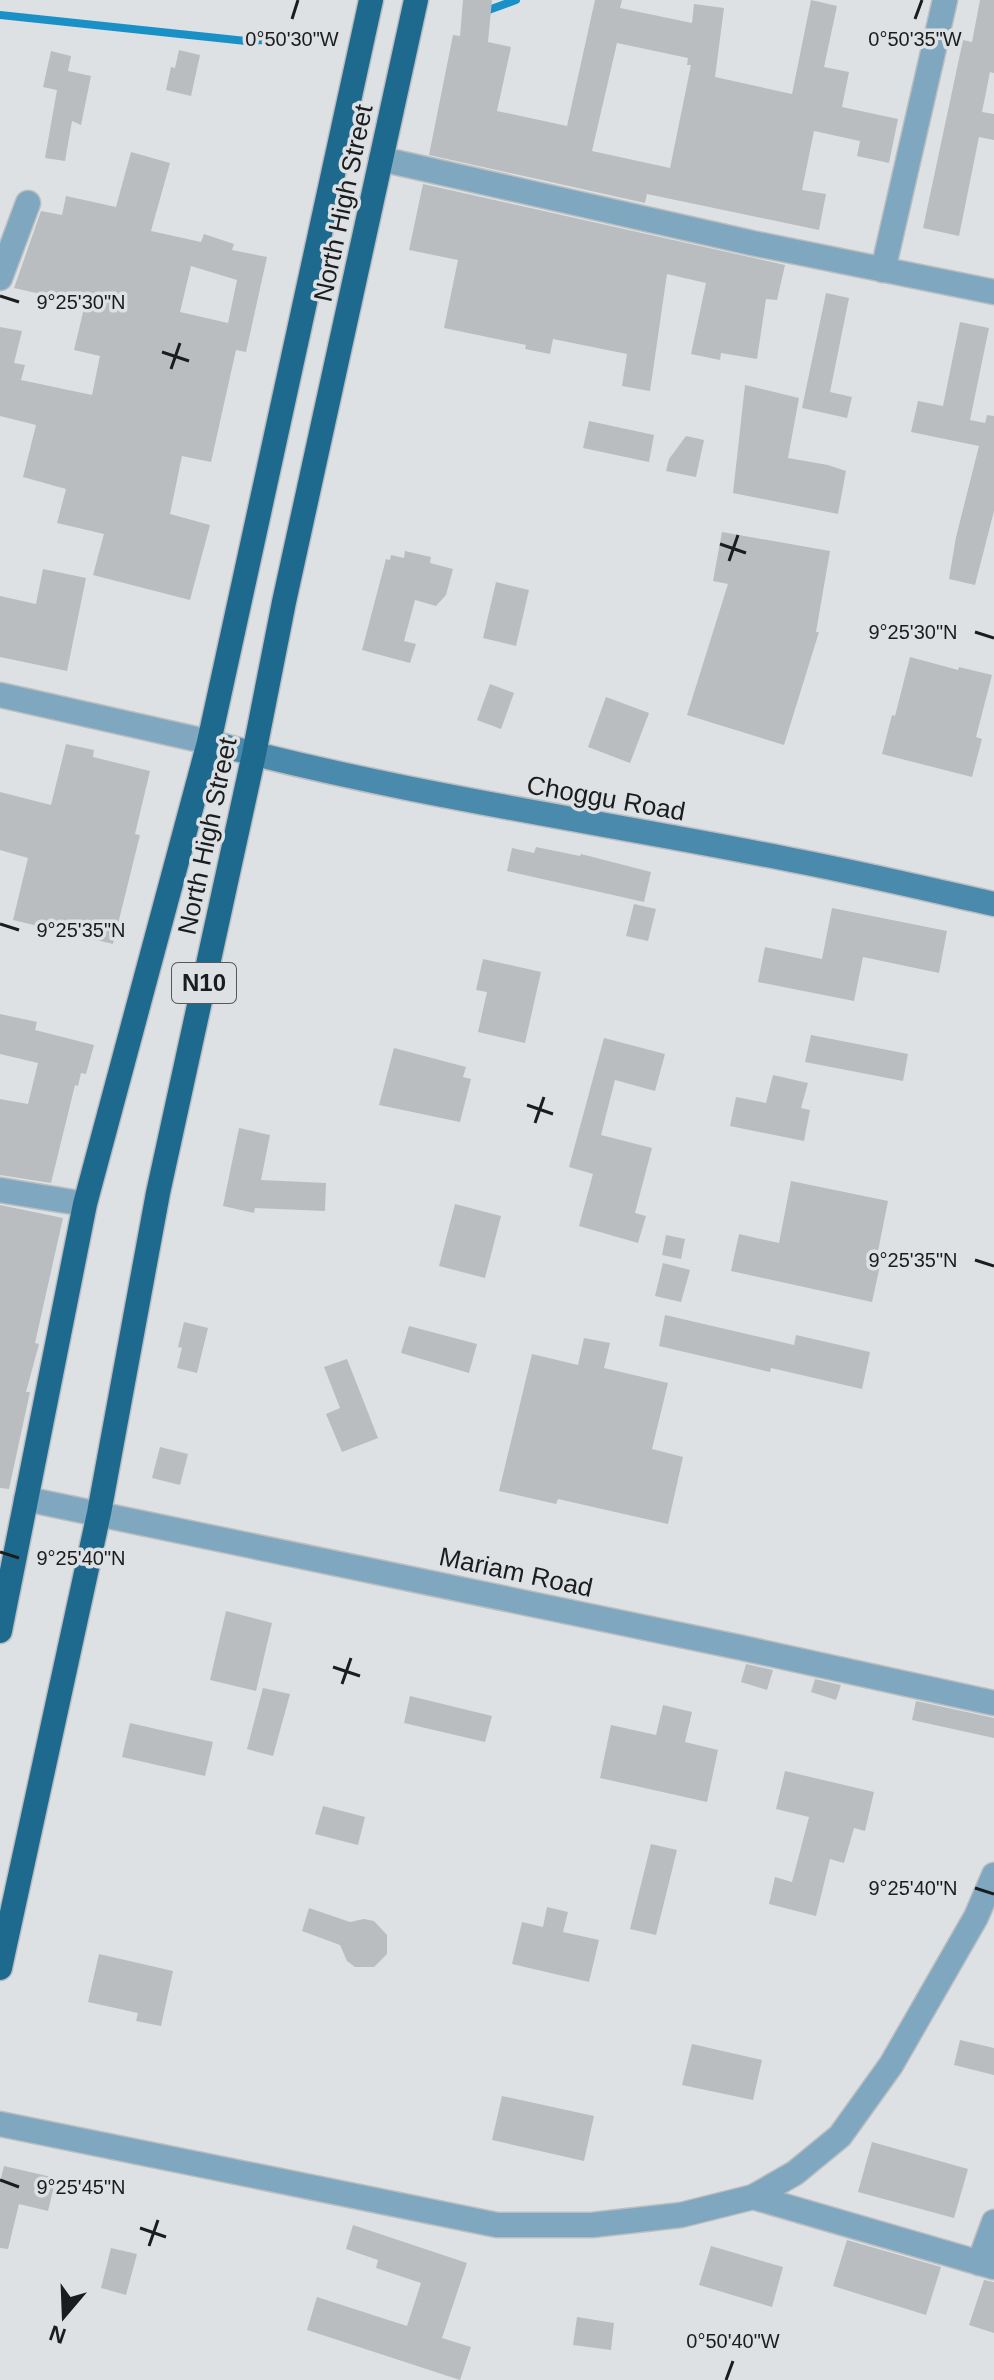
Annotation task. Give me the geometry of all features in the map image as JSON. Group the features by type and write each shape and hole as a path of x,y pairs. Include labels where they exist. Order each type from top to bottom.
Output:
{"highway":[{"name":"North High Street","path":"0,1631 85,1204 209,742 371,0"},
{"name":"North High Street","path":"0,1968 99,1513 158,1193 416,0"}],"main road":[{"name":"Choggu Road","path":"209,742 484,804 793,860 994,904"}],"street":[{"path":"883,270 945,0"},
{"path":"381,159 752,243 994,292"},
{"path":"0,278 28,203"},
{"path":"0,695 209,742"},
{"path":"0,1190 85,1204"},
{"name":"Mariam Road","path":"26,1499 994,1703"},
{"path":"0,2124 497,2225 592,2225 681,2215 753,2197 795,2173 840,2136 891,2065 976,1917 994,1875"},
{"path":"753,2197 800,2208 986,2265 994,2222"}],"building":[{"path":"463,0 492,0 488,42 511,47 497,111 567,126 595,0 622,0 620,8 692,23 694,4 724,8 715,77 792,94 811,0 837,6 824,67 849,72 842,107 898,119 889,163 857,156 860,141 814,131 802,190 826,194 819,230 647,194 645,203 429,155 453,35 460,36","holes":["617,43 688,58 687,65 691,65 670,168 592,151"]},
{"path":"980,0 994,0 994,73 990,72 982,112 994,114 994,140 979,137 959,236 923,228 963,40 972,42"},
{"path":"179,50 200,55 191,96 166,90"},
{"path":"51,51 71,56 68,71 91,76 81,125 72,121 65,161 45,158 57,90 43,87"},
{"path":"131,152 170,163 151,231 201,242 204,234 234,244 232,250 267,257 246,352 236,350 211,462 182,456 170,514 210,525 190,600 93,575 104,534 57,523 66,489 23,477 36,425 0,416 0,327 22,331 14,363 25,365 21,380 92,395 100,356 74,350 85,304 14,288 41,211 62,215 66,196 116,207","holes":["191,266 237,280 228,323 180,312"]},
{"path":"423,184 785,265 777,300 766,299 757,359 721,353 720,360 691,354 706,283 667,274 650,391 622,386 627,354 553,339 550,354 525,349 526,345 444,328 458,260 409,250"},
{"path":"826,293 849,298 830,392 852,397 847,418 802,408"},
{"path":"960,322 989,328 970,420 985,423 987,415 994,416 994,511 975,585 949,579 956,537 979,446 911,432 918,401 943,406"},
{"path":"745,385 799,398 788,458 846,471 838,514 733,493"},
{"path":"589,421 654,435 649,462 583,448"},
{"path":"686,436 704,440 696,477 666,471 669,459"},
{"path":"722,532 830,551 816,632 819,632 784,745 687,715 728,584 713,581"},
{"path":"405,551 431,557 430,563 453,569 446,595 436,606 415,600 404,641 416,644 410,663 362,650 386,559 390,560 391,555 404,558"},
{"path":"43,569 86,578 67,671 0,657 0,596 36,604"},
{"path":"496,582 529,590 516,646 483,638"},
{"path":"910,657 958,670 959,667 992,675 976,737 982,739 972,777 882,754"},
{"path":"490,684 514,693 501,729 477,720"},
{"path":"606,697 649,713 630,763 588,747"},
{"path":"66,744 94,750 93,757 150,771 135,834 140,835 113,944 13,920 28,858 0,850 0,792 51,805"},
{"path":"536,847 581,854 651,872 644,902 507,871 512,848 534,853"},
{"path":"634,904 656,909 648,941 626,936"},
{"path":"832,908 947,931 939,973 863,957 854,1001 758,982 765,947 822,959"},
{"path":"483,959 541,972 525,1043 478,1032 487,992 476,990"},
{"path":"0,1014 37,1022 35,1030 94,1045 86,1074 81,1073 78,1086 75,1085 51,1183 0,1175 0,1099 28,1104 38,1063 0,1054"},
{"path":"811,1035 908,1054 903,1081 805,1062"},
{"path":"604,1038 665,1054 655,1091 615,1080 601,1135 652,1148 635,1213 646,1216 638,1243 579,1226 593,1174 569,1167"},
{"path":"394,1048 466,1067 463,1077 471,1079 460,1122 379,1105"},
{"path":"773,1075 808,1083 801,1108 810,1110 804,1141 730,1126 736,1097 766,1103"},
{"path":"239,1128 270,1135 261,1180 326,1183 325,1211 255,1208 254,1213 223,1206"},
{"path":"791,1181 888,1201 878,1251 883,1252 872,1302 731,1271 739,1234 779,1243"},
{"path":"455,1204 501,1216 485,1278 439,1266"},
{"path":"0,1205 63,1218 35,1343 39,1344 26,1392 30,1392 9,1489 0,1488"},
{"path":"666,1235 685,1239 681,1259 662,1255"},
{"path":"663,1263 690,1270 681,1302 655,1296"},
{"path":"665,1315 794,1345 796,1335 870,1352 862,1389 771,1368 770,1372 659,1346"},
{"path":"184,1322 208,1328 197,1373 177,1368"},
{"path":"409,1326 477,1344 469,1373 401,1353"},
{"path":"584,1338 610,1343 604,1368 668,1383 652,1449 683,1457 668,1524 558,1499 556,1504 499,1491 532,1354 578,1365"},
{"path":"347,1359 378,1438 342,1452 326,1414 340,1408 324,1367"},
{"path":"160,1447 188,1454 180,1485 152,1478"},
{"path":"226,1611 272,1623 256,1691 210,1680"},
{"path":"746,1664 773,1670 767,1690 741,1682"},
{"path":"815,1679 841,1685 836,1700 811,1692"},
{"path":"263,1688 290,1694 273,1756 247,1749"},
{"path":"410,1696 492,1716 485,1742 404,1723"},
{"path":"916,1701 994,1718 994,1738 912,1720"},
{"path":"663,1705 692,1712 685,1742 718,1750 707,1802 600,1778 611,1725 656,1735"},
{"path":"130,1723 213,1742 205,1776 122,1757"},
{"path":"785,1771 874,1792 865,1831 854,1828 844,1863 830,1859 816,1916 769,1904 775,1877 792,1882 809,1817 776,1809"},
{"path":"323,1806 365,1817 358,1845 315,1834"},
{"path":"651,1844 677,1850 656,1935 630,1929"},
{"path":"547,1907 568,1912 563,1932 599,1940 589,1982 512,1964 522,1922 543,1927"},
{"path":"309,1908 350,1922 364,1919 374,1921 387,1935 387,1954 374,1967 355,1967 347,1961 340,1945 302,1931"},
{"path":"99,1954 173,1971 161,2026 136,2021 138,2013 88,2002"},
{"path":"960,2040 994,2048 994,2075 954,2065"},
{"path":"692,2044 762,2060 753,2100 682,2085"},
{"path":"502,2096 594,2116 584,2161 492,2140"},
{"path":"872,2142 968,2169 954,2218 858,2192"},
{"path":"4,2166 56,2178 48,2211 19,2204 8,2249 0,2248 0,2182"},
{"path":"353,2225 467,2263 442,2338 471,2347 460,2380 307,2330 317,2297 407,2326 421,2283 376,2268 378,2260 346,2249"},
{"path":"847,2240 941,2267 926,2315 833,2286"},
{"path":"711,2246 783,2267 772,2307 699,2285"},
{"path":"111,2248 137,2254 126,2295 101,2288"},
{"path":"984,2280 994,2282 994,2333 969,2325"},
{"path":"577,2317 614,2323 611,2350 573,2345"}],"waterway":[{"path":"483,12 516,0"},
{"path":"0,15 246,41 303,38"}]}
